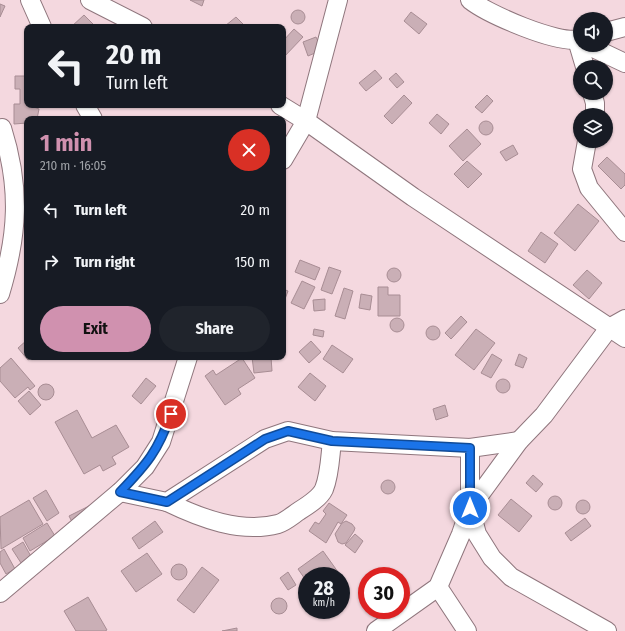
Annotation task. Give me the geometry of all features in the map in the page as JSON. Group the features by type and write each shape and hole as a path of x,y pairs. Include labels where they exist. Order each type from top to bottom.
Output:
{"street":[{"path":"30,0 41,24"},
{"path":"90,0 137,24"},
{"path":"286,155 306,121 338,0"},
{"path":"470,0 479,7 528,30 573,40"},
{"path":"613,30 625,27"},
{"path":"603,52 625,63"},
{"path":"285,108 306,121 413,197 625,338"},
{"path":"0,294 5,258 15,230 14,178 11,155 2,128"},
{"path":"586,148 582,169 589,188 625,232"},
{"path":"376,631 438,587 461,534 470,508 519,441 544,415 610,328 625,319"},
{"path":"0,593 120,492 145,466 161,442 187,360"},
{"path":"167,502 265,439 288,431 332,441 470,448 519,441"},
{"path":"120,492 167,502 193,514 226,524 253,526 279,524 307,506 323,491 329,474 332,441"},
{"path":"470,448 470,508 477,534 492,558 511,577 607,631"},
{"path":"438,587 467,631"}],"building":[{"path":"190,0 204,0 202,6"},
{"path":"0,4 5,6 0,17"},
{"path":"295,10 301,10 305,14 305,20 301,24 295,24 291,20 291,14"},
{"path":"411,12 427,24 419,34 404,21"},
{"path":"84,15 93,24 74,24"},
{"path":"236,17 243,24 227,24"},
{"path":"294,29 303,37 286,55 286,38"},
{"path":"316,37 322,50 308,56 303,42"},
{"path":"375,70 382,78 366,91 359,83"},
{"path":"396,73 404,82 397,88 389,79"},
{"path":"15,76 24,76 24,108 39,109 38,116 24,116 24,123 14,124 14,104 20,104 20,89 15,89"},
{"path":"404,95 412,103 392,124 384,116"},
{"path":"487,95 493,101 482,113 475,107"},
{"path":"437,114 449,124 441,134 429,123"},
{"path":"483,121 489,121 493,125 493,131 489,135 483,135 479,131 479,125"},
{"path":"467,129 481,144 463,161 449,146"},
{"path":"513,145 518,154 506,161 500,152"},
{"path":"607,157 625,174 625,185 621,189 598,166"},
{"path":"467,161 482,174 468,188 454,174"},
{"path":"578,204 599,221 575,251 554,233"},
{"path":"541,232 558,244 545,263 528,251"},
{"path":"300,260 320,268 315,280 295,272"},
{"path":"329,267 341,271 332,294 321,290"},
{"path":"391,268 397,268 401,272 401,278 397,282 391,282 387,278 387,272"},
{"path":"587,270 602,283 589,299 573,285"},
{"path":"302,281 315,287 304,309 291,303"},
{"path":"378,287 388,287 388,295 400,295 400,316 378,316"},
{"path":"344,288 353,291 345,319 335,316"},
{"path":"361,294 372,296 370,310 359,308"},
{"path":"325,299 325,310 314,311 313,300"},
{"path":"461,316 467,322 451,339 445,333"},
{"path":"394,318 400,318 404,322 404,328 400,332 394,332 390,328 390,322"},
{"path":"430,326 436,326 440,330 440,336 436,340 430,340 426,336 426,330"},
{"path":"314,329 324,331 323,337 313,335"},
{"path":"476,329 495,343 474,370 455,355"},
{"path":"311,341 321,352 309,363 299,352"},
{"path":"24,343 24,355 18,348"},
{"path":"332,345 353,359 343,373 323,359"},
{"path":"492,354 502,360 491,378 481,373"},
{"path":"519,354 527,358 523,368 515,365"},
{"path":"11,358 35,386 30,390 28,387 15,398 0,381 0,368"},
{"path":"239,360 243,360 255,378 238,389 241,394 225,405 205,376 213,370 216,375"},
{"path":"252,360 271,360 272,371 254,373"},
{"path":"310,373 326,386 315,401 298,387"},
{"path":"146,378 156,386 141,404 132,396"},
{"path":"500,379 506,379 510,383 510,389 506,393 500,393 496,389 496,383"},
{"path":"43,384 49,384 54,389 52,398 49,400 43,400 38,395 38,389"},
{"path":"29,391 41,405 30,415 18,401"},
{"path":"445,405 448,416 436,420 433,409"},
{"path":"77,410 92,438 116,425 129,447 112,457 116,464 103,471 100,465 84,474 55,422"},
{"path":"533,475 543,484 536,492 526,483"},
{"path":"388,480 393,482 395,487 393,492 388,494 383,492 381,487 383,482"},
{"path":"46,490 59,513 47,521 33,498"},
{"path":"552,496 558,496 562,500 562,506 558,510 552,510 548,506 548,500"},
{"path":"511,499 532,516 519,532 498,515"},
{"path":"29,500 43,524 1,549 0,517"},
{"path":"580,500 586,500 590,504 590,510 586,514 580,514 576,510 576,504"},
{"path":"329,503 347,515 341,524 338,522 326,543 309,531 315,522 319,524 326,514 323,511"},
{"path":"93,504 74,526 69,516"},
{"path":"585,518 591,526 571,541 565,533"},
{"path":"155,521 163,532 139,549 132,538"},
{"path":"346,521 352,524 355,528 346,543 342,544 338,542 335,534 342,523"},
{"path":"47,523 55,536 30,551 23,538"},
{"path":"355,534 363,541 355,553 345,545"},
{"path":"23,542 33,560 23,566 12,549"},
{"path":"4,549 15,569 6,574 0,563 0,552"},
{"path":"323,551 334,567 301,567"},
{"path":"147,553 162,574 136,592 121,571"},
{"path":"179,564 186,569 187,572 182,579 179,580 172,575 171,572 176,565"},
{"path":"202,567 219,580 194,613 177,600"},
{"path":"288,572 296,585 288,590 280,578"},
{"path":"88,597 107,630 76,631 64,611"},
{"path":"279,598 285,600 287,606 285,612 279,614 273,612 271,606 273,600"},
{"path":"237,628 237,631 222,631"}],"route":[{"path":"171,414 161,442 145,466 120,492 167,502 265,439 288,431 332,441 470,448 470,508"}]}
